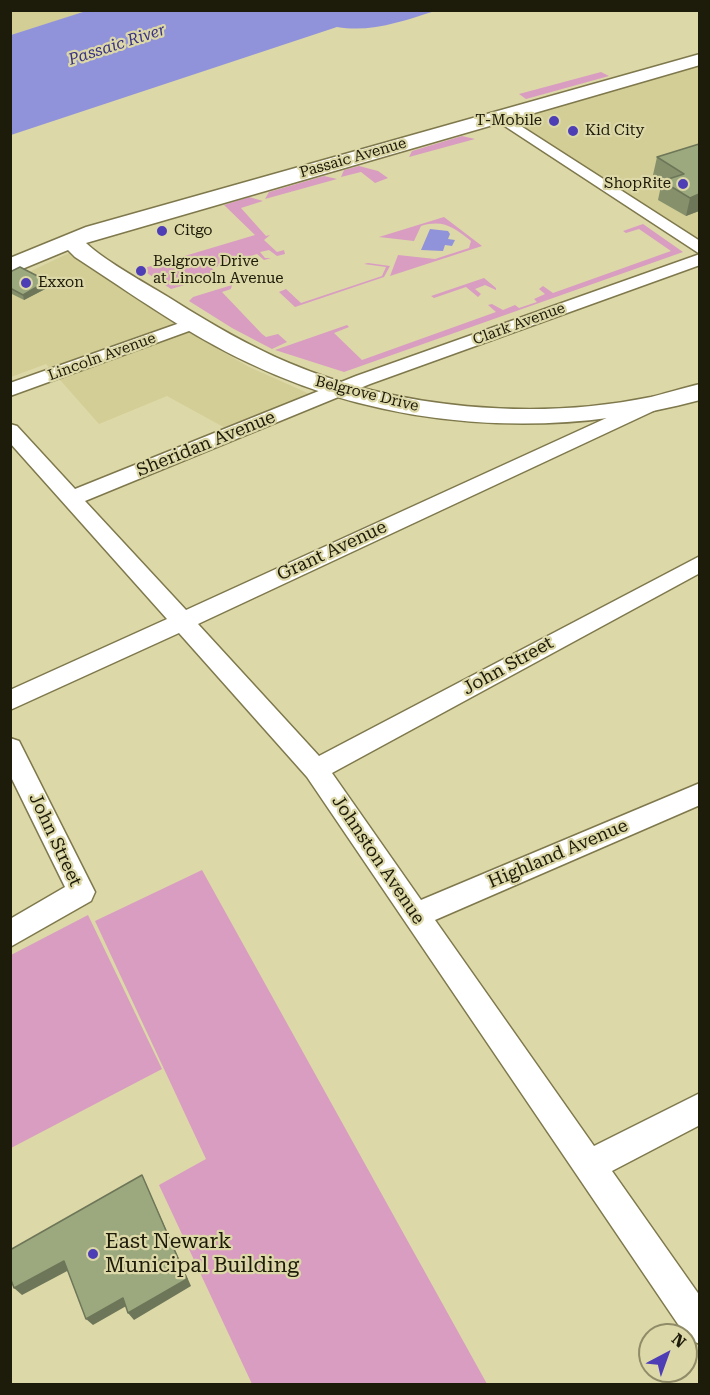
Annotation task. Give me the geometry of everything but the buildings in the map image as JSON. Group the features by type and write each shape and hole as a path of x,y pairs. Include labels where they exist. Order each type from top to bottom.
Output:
{"main road":[{"name":"Passaic Avenue","path":"10,267 71,240 699,59"},
{"name":"Belgrove Drive","path":"71,240 82,252 194,324 283,370 339,390 411,407 526,417 610,412 697,396"}],"street":[{"path":"499,116 699,249"},
{"name":"Clark Avenue","path":"339,390 699,259"},
{"name":"Lincoln Avenue","path":"10,390 194,324"},
{"name":"Sheridan Avenue","path":"73,498 339,390"},
{"name":"Grant Avenue","path":"10,701 655,402"},
{"name":"Johnston Avenue","path":"10,430 316,770 699,1327"},
{"name":"John Street","path":"316,770 699,563"},
{"name":"John Street","path":"10,748 81,892 10,934"},
{"name":"Highland Avenue","path":"416,915 699,793"},
{"path":"588,1166 699,1108"}],"shaded area":[{"path":"11,11 88,11 11,35"},
{"path":"699,60 699,252 498,118"},
{"path":"601,72 609,76 526,99 519,94"},
{"path":"462,136 475,139 409,157 412,151"},
{"path":"359,166 378,171 388,178 375,183 361,172 341,177 344,170"},
{"path":"324,176 337,179 265,199 269,192"},
{"path":"249,197 263,201 241,208 266,236 270,235 264,240 277,252 284,250 285,254 277,256 269,250 260,252 265,258 271,258 264,260 257,254 212,268 217,274 215,276 171,289 141,269 255,235 224,205"},
{"path":"444,217 482,246 390,276 398,255 435,259 469,248 471,241 442,224 421,226 414,241 379,237"},
{"path":"643,224 683,252 344,372 275,350 347,325 349,327 334,333 362,360 496,312 488,305 492,304 503,310 515,305 519,308 537,302 534,299 545,294 539,289 543,286 553,293 671,251 639,229 626,233 623,231"},
{"path":"69,253 174,324 249,367 312,395 238,435 167,396 99,424 46,364 11,377 10,281"},
{"path":"364,264 390,266 384,277 295,307 279,292 286,289 301,303 382,276 386,267"},
{"path":"484,278 496,290 485,285 475,289 481,294 478,297 466,287 434,298 431,296"},
{"path":"232,285 231,289 222,292 262,334 266,337 278,334 287,342 272,349 232,328 189,301 193,297"},
{"path":"202,870 487,1384 252,1384 159,1185 206,1159 95,921"},
{"path":"88,915 162,1069 11,1148 11,955"}],"water":[{"name":"Passaic River","path":"86,11 435,11 375,27 337,27 11,135 11,35"},
{"path":"430,229 448,231 450,234 448,239 455,240 452,246 445,245 443,251 421,250"}],"place":[{"name":"T-Mobile","path":"554,121"},
{"name":"Kid City","path":"573,131"},
{"name":"ShopRite","path":"683,184"},
{"name":"Citgo","path":"162,231"},
{"name":"Belgrove Drive at Lincoln Avenue","path":"141,271"},
{"name":"Exxon","path":"26,283"},
{"name":"East Newark Municipal Building","path":"93,1254"}]}
